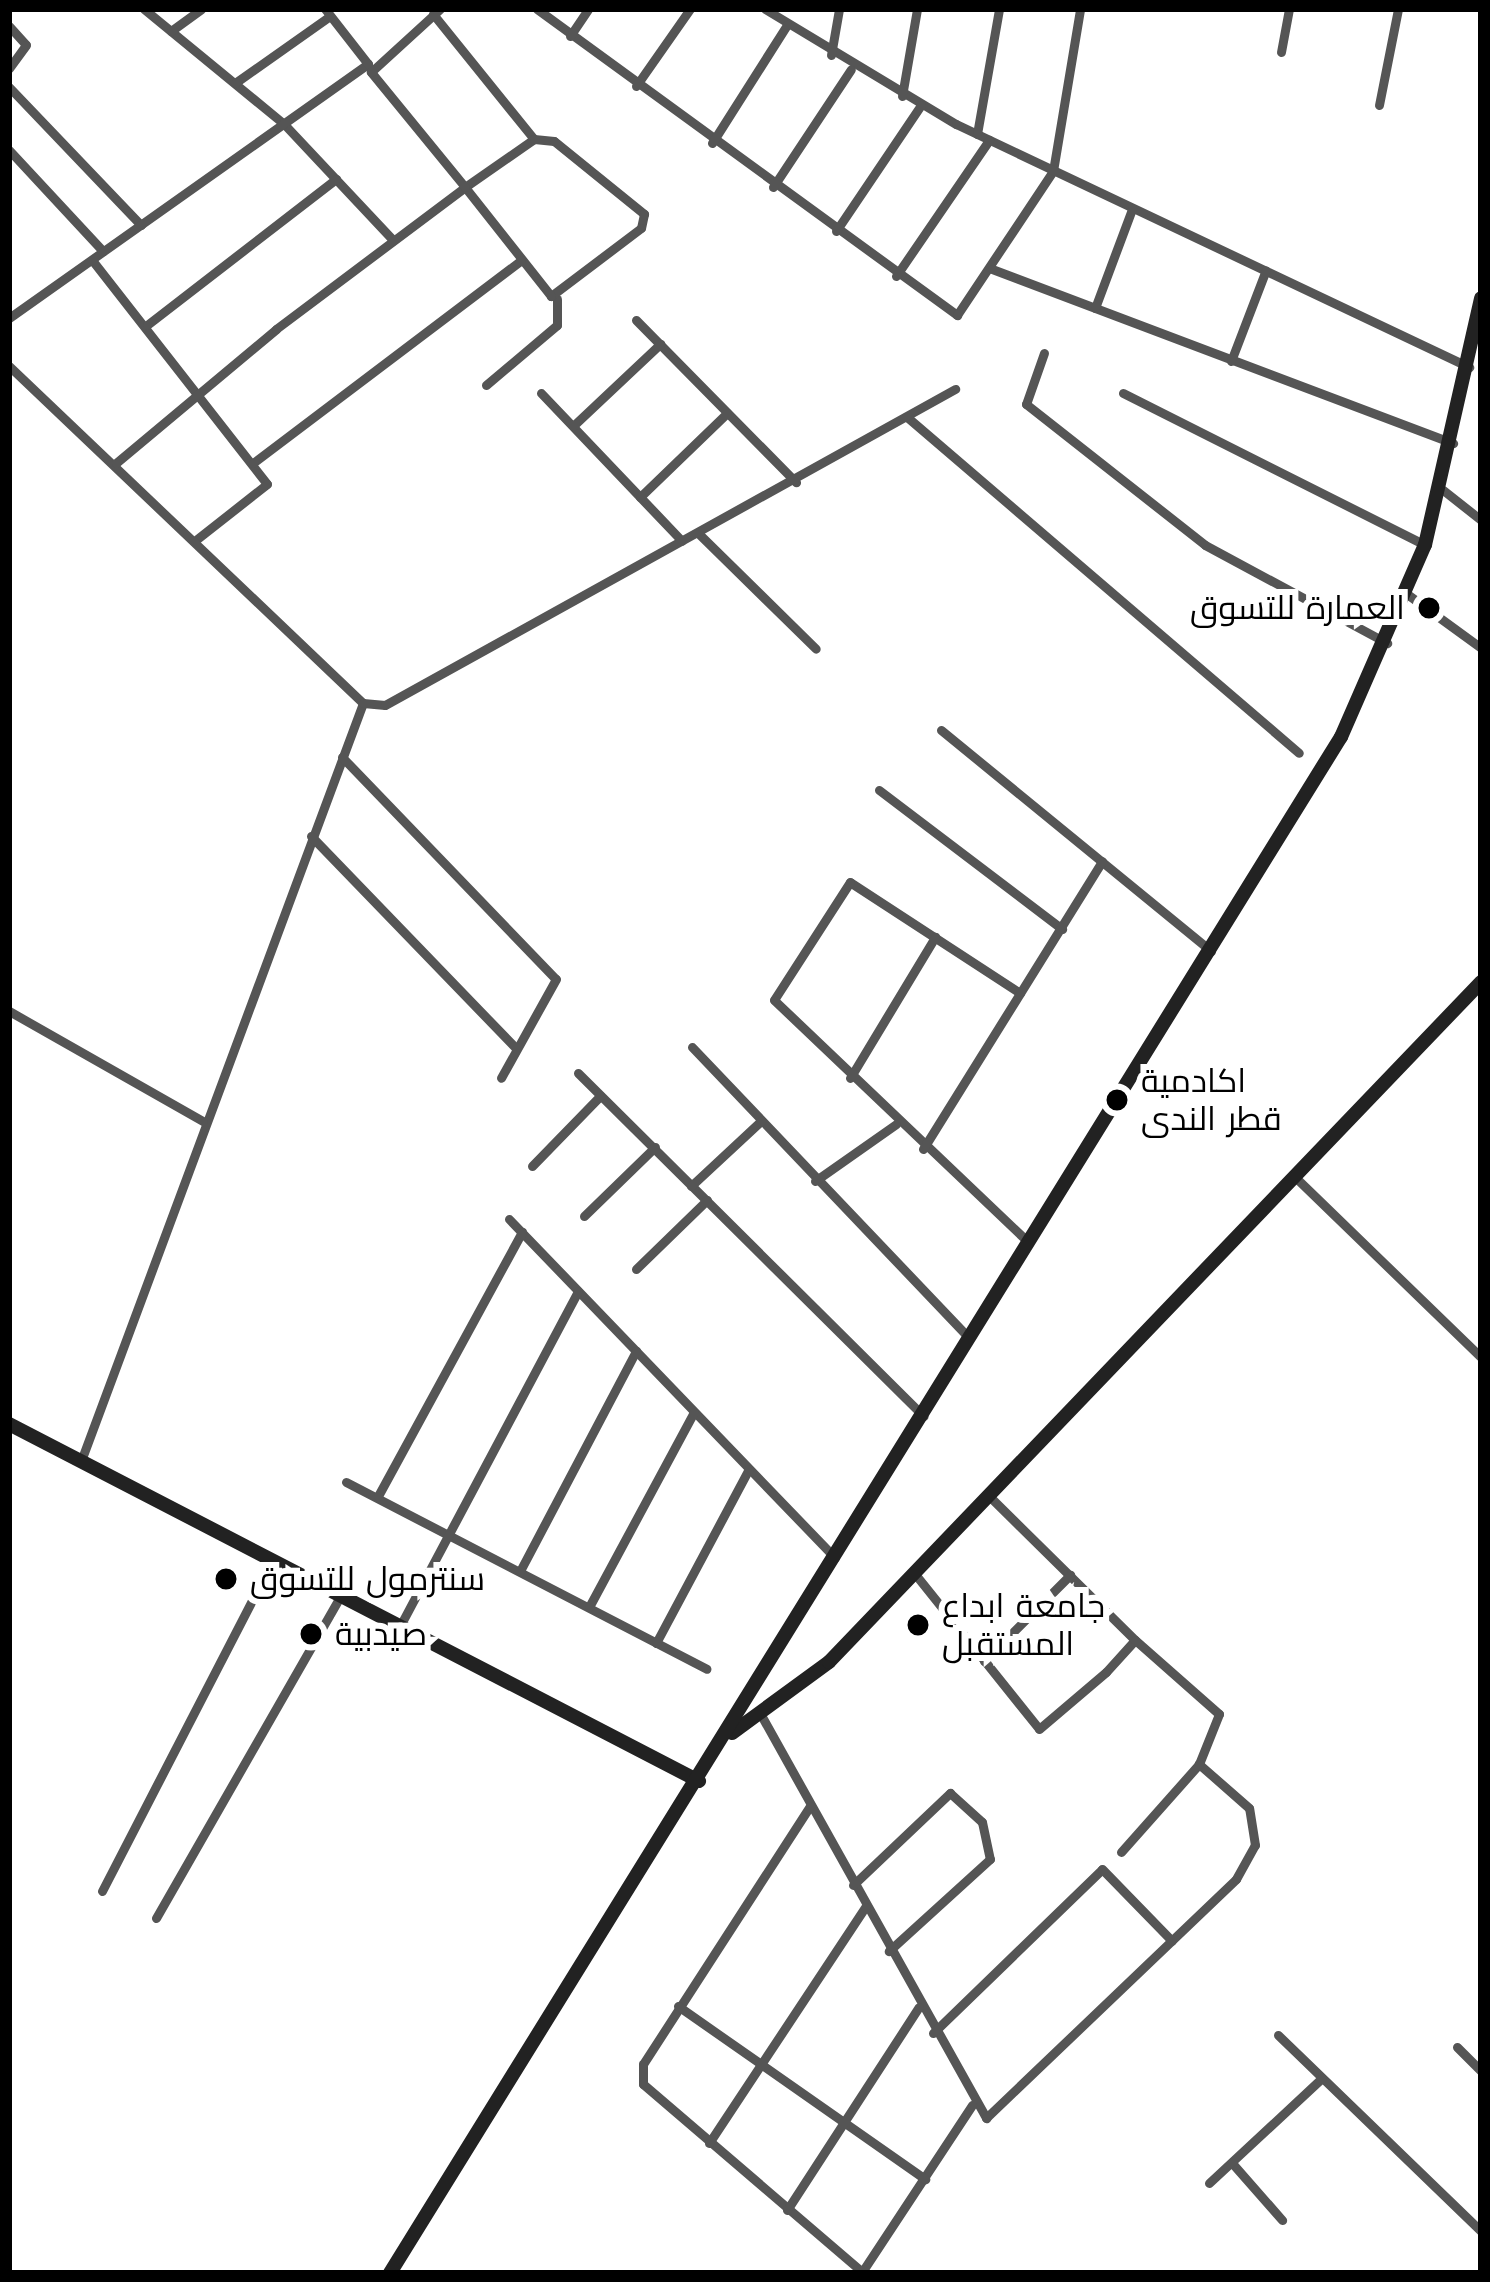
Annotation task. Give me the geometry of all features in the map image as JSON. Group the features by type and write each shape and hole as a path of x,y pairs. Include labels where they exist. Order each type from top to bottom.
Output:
{"street":[{"path":"143,9 284,124 393,240"},
{"path":"171,31 201,9"},
{"path":"537,9 712,143 896,277 957,315 992,269 1053,171 1080,9"},
{"path":"570,36 588,9"},
{"path":"636,86 689,9"},
{"path":"765,9 850,69 988,140 1469,367"},
{"path":"831,56 839,9"},
{"path":"902,96 917,9"},
{"path":"977,134 999,9"},
{"path":"1281,52 1289,9"},
{"path":"1379,105 1398,9"},
{"path":"235,83 328,12 520,260 557,299 557,325 486,385"},
{"path":"9,318 437,12 534,139"},
{"path":"9,26 26,45 9,68"},
{"path":"712,143 787,26"},
{"path":"773,187 850,69"},
{"path":"9,88 141,225"},
{"path":"836,231 921,105"},
{"path":"116,464 393,240 534,139 554,141 644,214 557,299"},
{"path":"896,277 988,140"},
{"path":"9,150 104,251"},
{"path":"147,325 336,179"},
{"path":"1095,308 1132,209"},
{"path":"92,260 202,390 267,487 197,539"},
{"path":"253,463 520,260"},
{"path":"992,269 1454,444"},
{"path":"1231,361 1266,270"},
{"path":"390,2273 1210,951 1387,643 1442,490 1469,367 1477,350 1481,298"},
{"path":"636,320 796,482"},
{"path":"573,426 660,344"},
{"path":"1044,353 1026,404 1205,545 1387,643"},
{"path":"9,366 197,539 363,703 385,706 796,482 955,389"},
{"path":"541,393 682,541"},
{"path":"1123,393 1426,545"},
{"path":"640,497 727,412"},
{"path":"907,416 1299,753"},
{"path":"1442,490 1481,520"},
{"path":"698,533 816,649"},
{"path":"1407,595 1481,648"},
{"path":"81,1461 203,1120 363,703"},
{"path":"941,730 1210,951"},
{"path":"342,757 554,974 501,1078"},
{"path":"880,790 1062,929"},
{"path":"310,836 516,1048"},
{"path":"923,1149 1102,861"},
{"path":"1020,993 850,882 779,982 780,1016 1028,1243"},
{"path":"850,1078 935,937"},
{"path":"727,1736 761,1715 915,1574 1481,982"},
{"path":"9,1012 203,1120"},
{"path":"692,1047 969,1339"},
{"path":"578,1073 924,1416"},
{"path":"532,1166 600,1096"},
{"path":"691,1186 761,1121"},
{"path":"815,1180 896,1124"},
{"path":"584,1216 655,1148"},
{"path":"1294,1177 1481,1357"},
{"path":"636,1269 707,1200"},
{"path":"509,1219 835,1558"},
{"path":"378,1496 522,1232"},
{"path":"400,1626 578,1291"},
{"path":"520,1571 636,1351"},
{"path":"589,1607 694,1412"},
{"path":"9,1424 699,1781"},
{"path":"656,1642 749,1469"},
{"path":"346,1482 706,1669"},
{"path":"989,1496 1135,1640 1219,1714 1199,1764 1121,1852"},
{"path":"102,1891 272,1560"},
{"path":"915,1574 1043,1730 1135,1640"},
{"path":"984,1661 1070,1575"},
{"path":"156,1918 341,1595"},
{"path":"761,1715 972,2105 992,2116 1236,1879 1259,1827 1199,1764"},
{"path":"853,1886 950,1793 982,1822 990,1859 889,1952"},
{"path":"810,1806 678,2006 641,2079 862,2272 972,2105"},
{"path":"933,2033 1102,1869 1172,1941"},
{"path":"709,2143 865,1907"},
{"path":"678,2006 763,2061 925,2179"},
{"path":"787,2210 919,2007"},
{"path":"1278,2036 1481,2231"},
{"path":"1457,2047 1481,2072"},
{"path":"1210,2183 1322,2078"},
{"path":"1232,2163 1282,2220"}],"place":[{"name":"العمارة للتسوق","path":"1429,608"},
{"name":"اكادمية قطر الندى","path":"1117,1100"},
{"name":"سنترمول للتسوق","path":"226,1579"},
{"name":"جامعة ابداع المستقبل","path":"918,1625"},
{"name":"صيدبية","path":"311,1634"}]}
